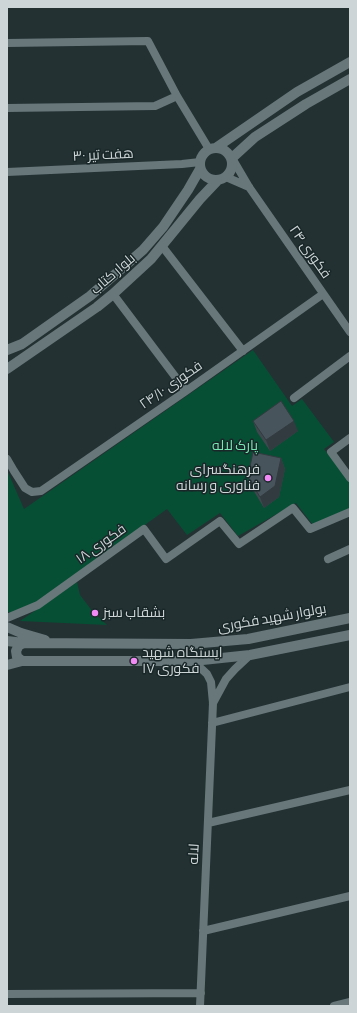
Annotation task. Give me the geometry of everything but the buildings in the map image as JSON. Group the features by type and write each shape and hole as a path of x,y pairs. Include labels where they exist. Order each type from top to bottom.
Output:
{"street":[{"path":"7,43 148,41 177,96 213,148 223,149 229,153 232,158 233,165 231,171 222,179"},
{"path":"249,187 222,179 211,180 205,176 200,166 201,157 204,152 213,148 297,92 350,62"},
{"path":"232,158 255,137 306,104 350,79"},
{"path":"7,108 155,106 177,96"},
{"name":"فکوری ۲۴","path":"232,158 249,187 349,330"},
{"name":"هفت تیر ۳۰","path":"7,172 182,164 200,166"},
{"name":"بلوار کتاب","path":"7,350 22,344 90,296 143,250 163,227 188,190 200,166"},
{"name":"بلوار کتاب","path":"7,369 97,307 113,294 151,259 200,199 222,179"},
{"path":"162,246 242,351"},
{"path":"113,294 186,391"},
{"name":"فکوری ۲۴/۱۰","path":"7,459 25,488 32,492 40,491 186,391 323,294"},
{"path":"294,398 350,356"},
{"path":"350,438 331,452 350,478"},
{"name":"فکوری ١٨","path":"7,618 38,605 144,529 166,559 220,521 238,544 293,508 310,529 350,512"},
{"path":"328,559 350,549"},
{"name":"بولوار شهید فکوری","path":"7,641 24,643 191,644 248,639 350,618"},
{"path":"7,627 21,633 57,643"},
{"path":"7,665 22,660 193,662 250,655 350,635"},
{"path":"22,660 17,657 16,651 19,645 24,643"},
{"name":"لاله","path":"213,703 226,679 250,655"},
{"name":"لاله","path":"193,662 207,674 211,682 213,703 200,1006"},
{"path":"212,723 350,687"},
{"path":"208,823 350,790"},
{"path":"203,931 350,896"},
{"path":"7,994 201,992"},
{"path":"334,1006 350,1002"}],"green space":[{"name":"پارک لاله","path":"253,350 292,406 302,399 334,442 324,449 350,483 350,508 313,525 296,503 238,536 220,513 187,535 167,509 36,603 13,613 7,612 7,470 24,509"},
{"path":"77,582 80,595 93,612 107,625 20,621"}],"place":[{"name":"فرهنگسرای فناوری و رسانه","path":"268,478"},
{"name":"بشقاب سبز","path":"95,613"},
{"name":"ایستگاه شهید فکوری ۱۷","path":"134,661"}]}
